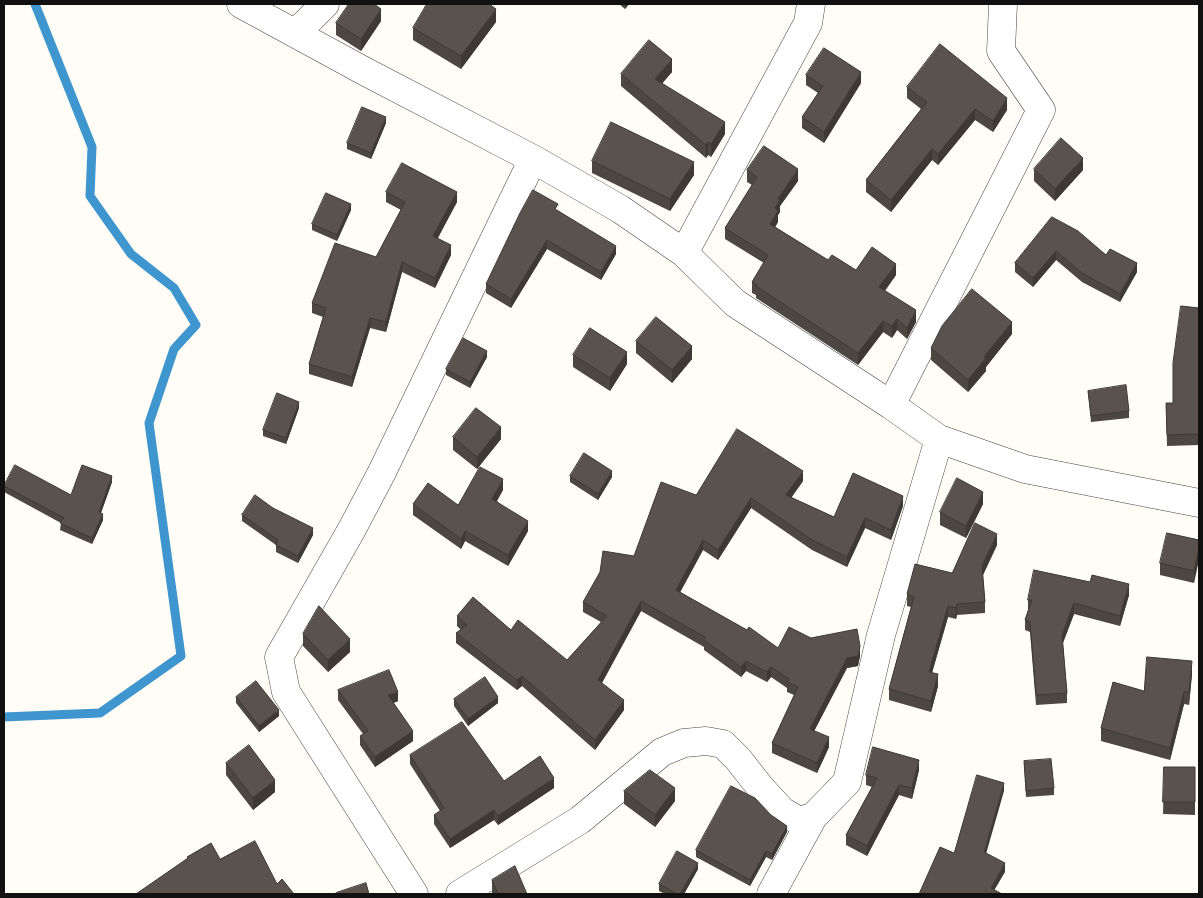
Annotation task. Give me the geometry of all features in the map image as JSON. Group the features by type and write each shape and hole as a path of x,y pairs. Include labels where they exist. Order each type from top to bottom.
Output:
{"street":[{"path":"241,4 533,159 620,209 684,253 735,303 940,439 1025,469 1199,503"},
{"path":"296,33 324,4"},
{"path":"684,253 808,23 811,4"},
{"path":"891,405 1041,110 1001,51 1003,4"},
{"path":"414,894 286,692 279,657 352,530 382,472 533,159"},
{"path":"771,894 813,817 847,782 881,635 940,439"},
{"path":"460,894 580,820 662,752 684,743 706,740 723,744 782,811 799,821 813,817"}],"building":[{"path":"349,4 374,4 381,9 361,39 336,23"},
{"path":"427,4 489,4 496,9 461,56 413,28"},
{"path":"649,40 672,59 655,79 725,122 711,144 708,142 706,145 621,74"},
{"path":"940,44 1007,98 993,121 975,109 938,154 932,149 891,200 866,180 927,102 907,87"},
{"path":"824,48 861,72 824,132 802,117 823,86 806,75"},
{"path":"362,107 386,117 371,153 347,143"},
{"path":"611,122 694,162 670,199 592,161"},
{"path":"1061,138 1083,158 1055,189 1034,169"},
{"path":"764,146 798,169 778,199 780,200 775,208 778,211 770,224 828,260 832,255 856,270 872,247 896,264 879,287 916,310 907,328 897,319 892,326 883,321 858,353 752,282 768,255 725,228 757,177 747,170"},
{"path":"402,163 457,192 433,236 451,245 435,278 402,262 386,322 370,318 352,377 309,364 326,308 312,303 335,243 376,257 405,202 386,192"},
{"path":"533,190 558,204 555,209 616,246 601,272 547,240 511,299 486,284"},
{"path":"326,193 351,204 337,235 312,224"},
{"path":"1052,217 1078,231 1106,255 1110,249 1137,263 1120,294 1082,273 1056,251 1033,278 1015,263"},
{"path":"972,289 1012,322 968,380 931,348 942,326"},
{"path":"1181,306 1199,308 1199,434 1167,435 1166,403 1173,403 1173,363"},
{"path":"656,317 692,346 672,370 636,341"},
{"path":"590,328 627,352 610,378 573,355"},
{"path":"463,338 487,351 470,382 446,369"},
{"path":"1126,385 1129,411 1091,416 1088,391"},
{"path":"277,393 299,402 286,438 263,430"},
{"path":"476,408 501,427 477,457 453,437"},
{"path":"737,429 803,471 786,495 834,517 853,473 903,496 891,530 865,518 847,557 812,540 751,498 718,550 703,540 676,590 747,630 749,627 778,648 789,627 811,638 857,629 860,646 858,656 847,658 810,729 829,737 817,763 772,743 798,687 787,682 789,679 771,667 767,672 746,661 741,667 704,640 705,637 641,601 598,680 624,700 595,740 522,676 517,680 456,633 467,625 457,616 473,597 511,630 518,620 567,660 607,616 583,602 600,572 603,551 634,556 661,482 696,495"},
{"path":"584,453 612,471 598,494 570,476"},
{"path":"15,465 71,495 82,465 112,476 99,512 103,514 92,538 60,523 64,518 4,486"},
{"path":"480,467 503,479 492,499 528,521 508,555 465,531 461,539 413,504 428,483 458,505"},
{"path":"957,478 983,492 966,526 940,512"},
{"path":"255,495 273,508 313,528 298,556 276,545 278,540 242,515"},
{"path":"975,523 997,534 982,566 985,602 957,604 956,608 948,606 929,672 938,674 931,701 889,689 914,597 907,594 915,564 952,573"},
{"path":"1167,533 1199,540 1194,571 1160,563"},
{"path":"1034,570 1090,582 1092,575 1129,584 1120,616 1074,603 1062,635 1067,693 1036,695 1030,622 1025,620 1032,600 1028,600"},
{"path":"319,606 350,639 328,660 303,634"},
{"path":"1147,657 1192,661 1189,692 1184,692 1170,748 1101,728 1113,682 1144,691"},
{"path":"389,670 398,692 388,695 413,731 375,757 360,736 368,731 338,690"},
{"path":"485,677 498,697 468,719 454,699"},
{"path":"256,681 279,710 259,726 236,697"},
{"path":"462,722 504,781 540,756 554,778 498,816 494,810 450,839 434,815 444,808 410,755"},
{"path":"249,745 275,780 253,798 226,763"},
{"path":"873,747 919,760 912,788 899,785 867,846 846,835 877,778 866,775"},
{"path":"1051,759 1054,788 1026,791 1024,761"},
{"path":"1164,767 1195,767 1195,802 1163,802"},
{"path":"650,770 675,788 655,815 624,791"},
{"path":"977,775 1004,783 984,852 1005,863 991,888 1002,894 919,894 940,847 954,853"},
{"path":"731,786 755,798 771,815 787,826 772,854 766,851 750,880 696,850"},
{"path":"255,841 277,884 282,879 294,894 136,894 187,857 211,843 220,859"},
{"path":"677,851 698,863 680,894 659,884"},
{"path":"515,866 527,894 498,894 492,880"},
{"path":"366,883 369,894 336,894 336,893"}],"waterway":[{"path":"4,717 100,713 181,656 149,423 174,349 196,325 174,288 131,254 90,196 92,147 35,4"}]}
